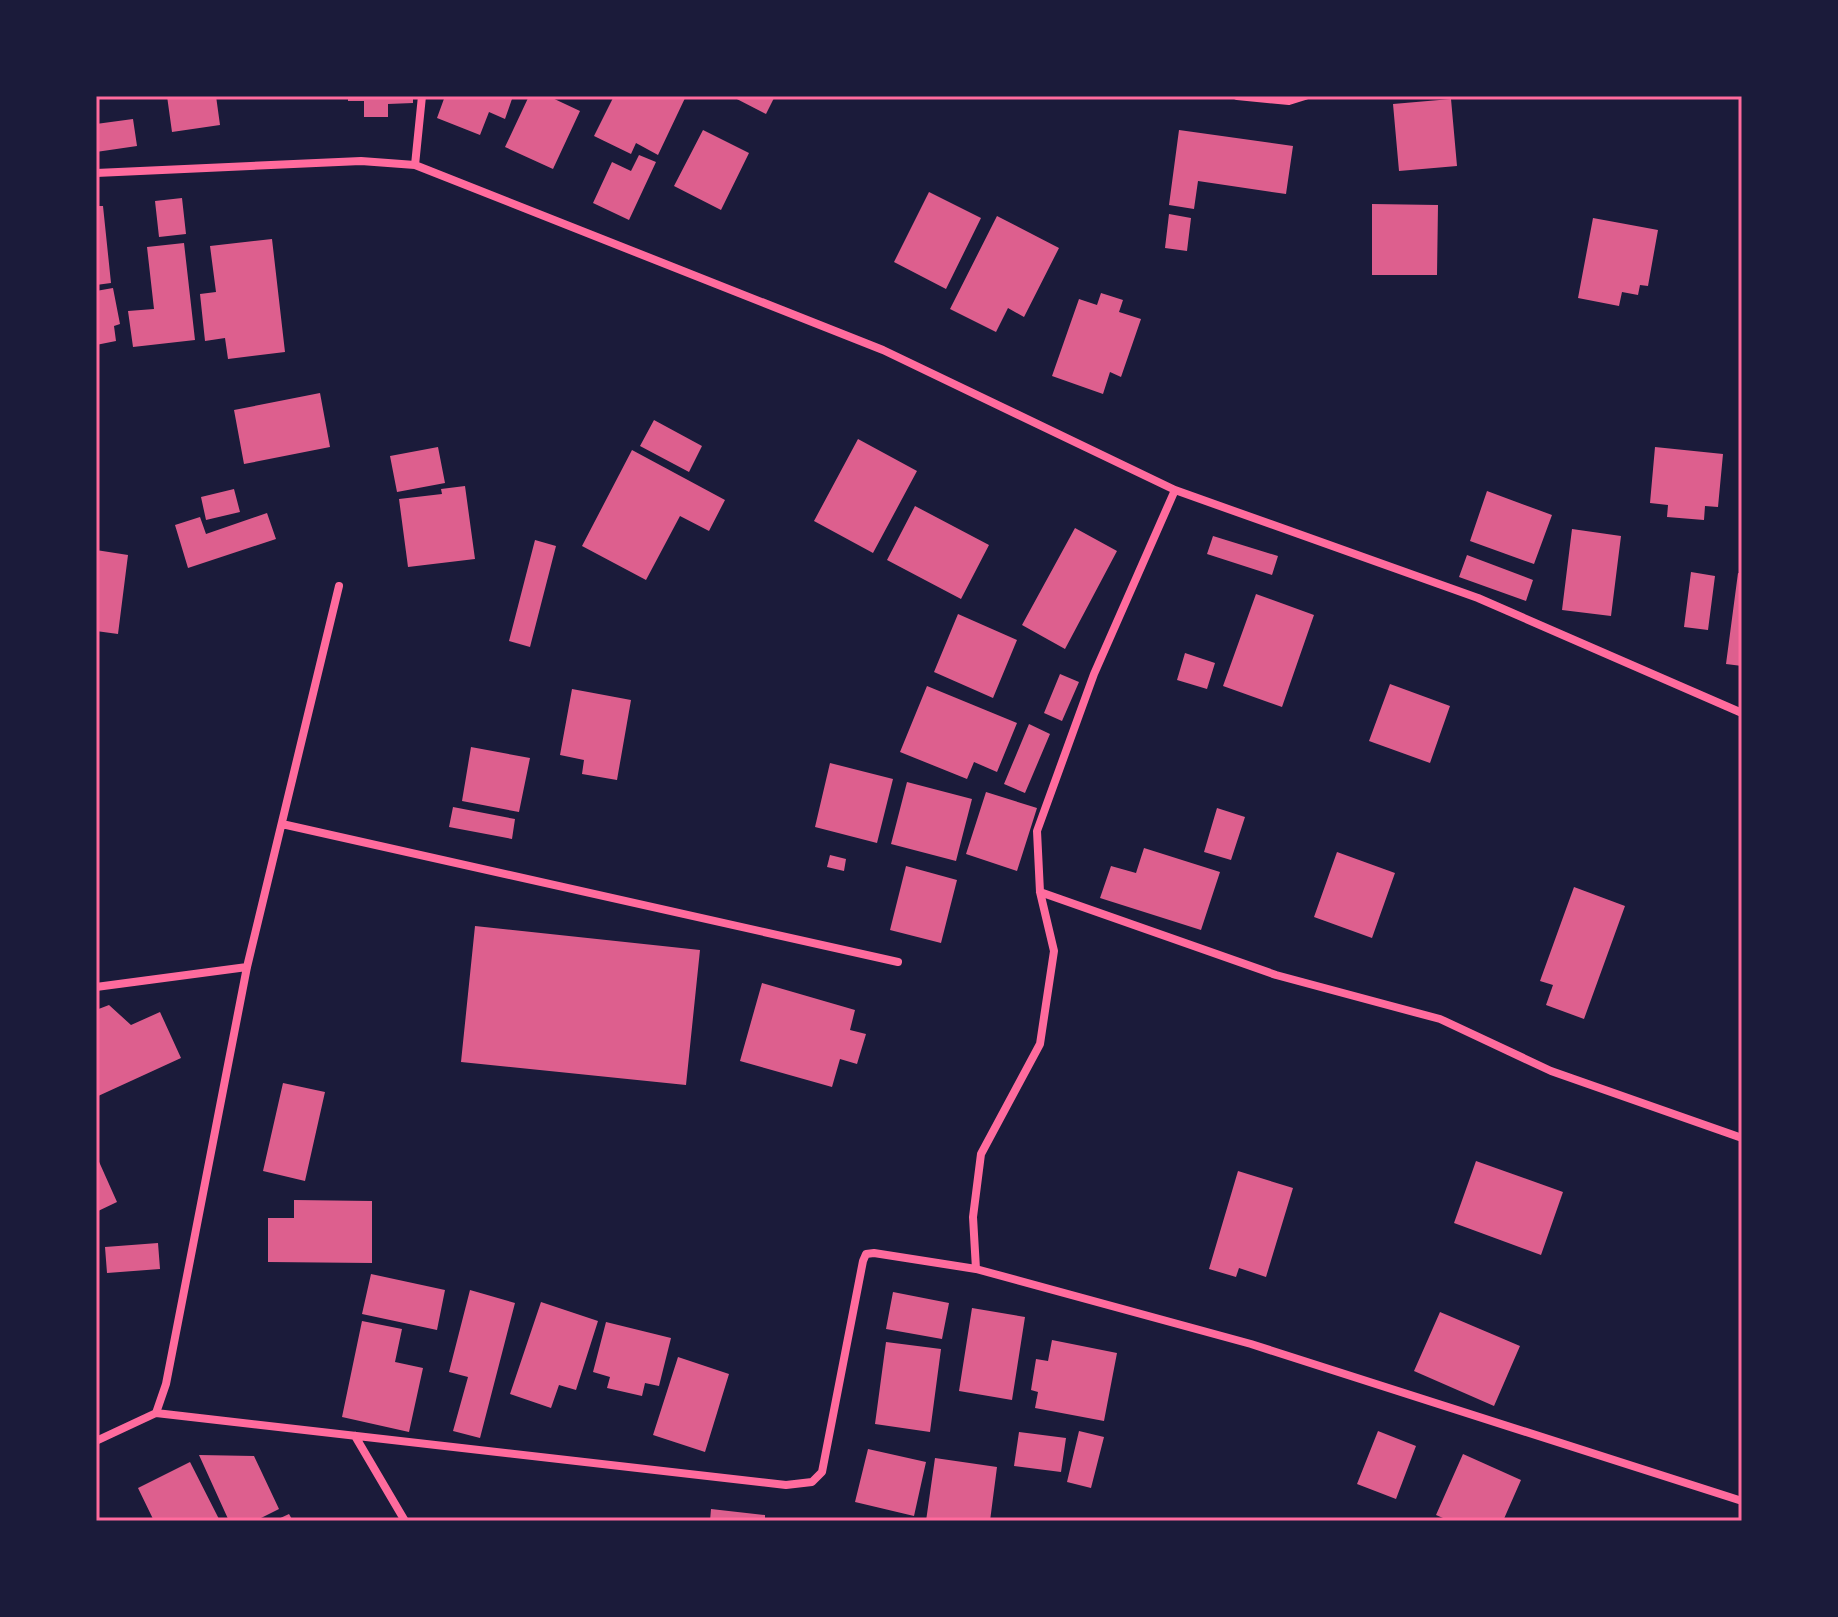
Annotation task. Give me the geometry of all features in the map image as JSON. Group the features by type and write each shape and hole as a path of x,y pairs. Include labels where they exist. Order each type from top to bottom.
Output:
{"street":[{"path":"415,165 422,96"},
{"path":"1237,96 1289,101 1305,96"},
{"path":"96,173 361,161 415,165 883,350 1175,490 1478,598 1742,713"},
{"path":"976,1269 973,1217 981,1154 1040,1044 1054,951 1040,892 1037,831 1094,674 1175,490"},
{"path":"156,1413 166,1384 247,967 339,586"},
{"path":"282,824 898,962"},
{"path":"1040,892 1276,975 1440,1019 1551,1071 1742,1138"},
{"path":"96,987 247,967"},
{"path":"96,1441 156,1413 786,1485 812,1482 822,1472 866,1254 976,1269 1251,1344 1742,1501"},
{"path":"355,1436 405,1521"}],"building":[{"path":"167,96 216,96 220,125 172,132"},
{"path":"348,96 413,96 413,103 388,104 388,117 364,117 364,101 348,101"},
{"path":"445,96 513,96 505,119 489,112 480,135 437,118"},
{"path":"529,96 548,96 580,111 553,169 505,147"},
{"path":"614,96 686,96 658,155 636,143 631,154 594,136"},
{"path":"731,96 775,96 766,114"},
{"path":"1451,99 1457,166 1399,171 1393,104"},
{"path":"133,119 137,146 96,152 96,124"},
{"path":"703,130 749,153 721,210 674,186"},
{"path":"1179,130 1293,146 1286,194 1198,181 1194,209 1169,205"},
{"path":"639,155 656,162 629,220 593,203 612,162 631,171"},
{"path":"929,192 981,218 946,289 894,262"},
{"path":"182,198 186,234 159,237 155,201"},
{"path":"1372,204 1438,205 1437,275 1372,275"},
{"path":"96,206 103,206 111,283 96,285"},
{"path":"1169,214 1191,218 1187,251 1165,248"},
{"path":"997,216 1059,248 1024,317 1008,308 996,332 950,309"},
{"path":"1593,218 1658,230 1648,286 1640,285 1638,295 1622,292 1619,306 1578,298"},
{"path":"272,239 285,352 228,359 225,338 205,341 200,294 216,292 210,246"},
{"path":"184,243 195,340 133,347 128,311 154,309 147,247"},
{"path":"113,288 120,324 114,326 116,341 96,345 96,291"},
{"path":"1101,293 1123,300 1119,312 1141,319 1121,377 1110,372 1103,394 1052,376 1079,299 1097,305"},
{"path":"320,393 330,447 244,464 234,410"},
{"path":"654,420 702,446 689,472 640,446"},
{"path":"858,439 917,471 873,553 814,521"},
{"path":"438,447 445,483 397,492 390,456"},
{"path":"1655,447 1723,454 1718,507 1705,506 1704,520 1667,517 1668,505 1650,503"},
{"path":"632,450 725,500 709,531 680,516 646,580 582,546"},
{"path":"465,486 475,559 408,567 399,499 442,494 441,489"},
{"path":"234,489 240,512 206,520 201,497"},
{"path":"1487,491 1552,515 1534,564 1470,541"},
{"path":"915,506 989,545 961,599 887,560"},
{"path":"267,513 276,539 188,568 175,525 200,517 206,534"},
{"path":"1075,528 1117,551 1065,649 1022,625"},
{"path":"1572,529 1621,536 1611,616 1562,610"},
{"path":"1213,536 1278,556 1272,575 1207,554"},
{"path":"535,540 556,546 530,647 509,641"},
{"path":"96,550 128,555 118,634 96,631"},
{"path":"1467,555 1533,580 1526,601 1459,577"},
{"path":"1691,572 1715,576 1708,630 1684,627"},
{"path":"1738,573 1742,574 1742,666 1726,664"},
{"path":"1256,594 1314,615 1282,707 1223,686"},
{"path":"958,614 1017,640 993,698 934,672"},
{"path":"1185,653 1215,663 1207,689 1177,680"},
{"path":"1060,674 1079,682 1062,721 1044,713"},
{"path":"1390,684 1450,706 1430,763 1369,741"},
{"path":"927,686 1017,723 997,772 974,762 967,779 900,752"},
{"path":"572,689 631,700 617,780 582,774 584,760 560,755"},
{"path":"1029,724 1050,734 1025,793 1004,784"},
{"path":"471,747 530,758 519,812 462,801"},
{"path":"830,763 893,779 877,843 815,827"},
{"path":"907,782 972,799 956,861 891,844"},
{"path":"986,792 1037,808 1017,871 966,854"},
{"path":"453,807 515,819 512,839 449,827"},
{"path":"1217,808 1245,817 1231,860 1204,852"},
{"path":"1144,848 1220,872 1201,930 1100,898 1111,866 1136,873"},
{"path":"1337,852 1395,873 1372,938 1314,917"},
{"path":"830,855 846,859 844,871 827,867"},
{"path":"906,866 957,880 941,943 890,930"},
{"path":"1574,887 1625,906 1584,1019 1546,1005 1553,985 1540,981"},
{"path":"475,926 700,950 686,1085 461,1062"},
{"path":"762,983 855,1010 850,1030 866,1034 857,1064 840,1059 832,1087 740,1061"},
{"path":"109,1005 131,1025 160,1012 181,1058 96,1097 96,1010"},
{"path":"283,1083 325,1092 305,1181 263,1171"},
{"path":"96,1155 117,1202 96,1212"},
{"path":"1476,1161 1563,1192 1541,1255 1454,1223"},
{"path":"1238,1171 1293,1188 1266,1277 1239,1268 1236,1277 1209,1269"},
{"path":"294,1200 372,1201 372,1263 268,1262 268,1218 294,1218"},
{"path":"158,1243 160,1269 107,1273 105,1247"},
{"path":"371,1274 445,1290 437,1330 362,1314"},
{"path":"470,1290 515,1303 480,1438 453,1431 468,1377 449,1372"},
{"path":"893,1292 949,1303 942,1339 886,1329"},
{"path":"541,1302 598,1321 576,1390 559,1385 551,1408 510,1394"},
{"path":"972,1308 1025,1317 1012,1400 959,1391"},
{"path":"1440,1312 1520,1346 1494,1406 1414,1371"},
{"path":"362,1321 402,1329 395,1362 423,1368 409,1432 342,1417"},
{"path":"606,1322 671,1338 659,1386 645,1383 642,1396 607,1388 610,1377 593,1372"},
{"path":"1052,1340 1117,1353 1104,1421 1035,1408 1038,1392 1031,1390 1036,1359 1048,1361"},
{"path":"886,1342 941,1349 930,1432 875,1424"},
{"path":"678,1357 729,1374 705,1452 653,1435"},
{"path":"1079,1431 1104,1437 1091,1488 1067,1482"},
{"path":"1378,1431 1416,1446 1396,1499 1357,1484"},
{"path":"1019,1432 1066,1438 1061,1472 1014,1466"},
{"path":"868,1449 926,1462 914,1516 855,1502"},
{"path":"1463,1454 1521,1480 1503,1521 1450,1521 1436,1515"},
{"path":"199,1455 254,1456 279,1509 255,1521 229,1521"},
{"path":"935,1458 997,1467 990,1521 926,1521"},
{"path":"190,1462 220,1521 154,1521 138,1488"},
{"path":"711,1509 765,1515 765,1521 710,1521"},
{"path":"289,1514 293,1521 274,1521"}]}
